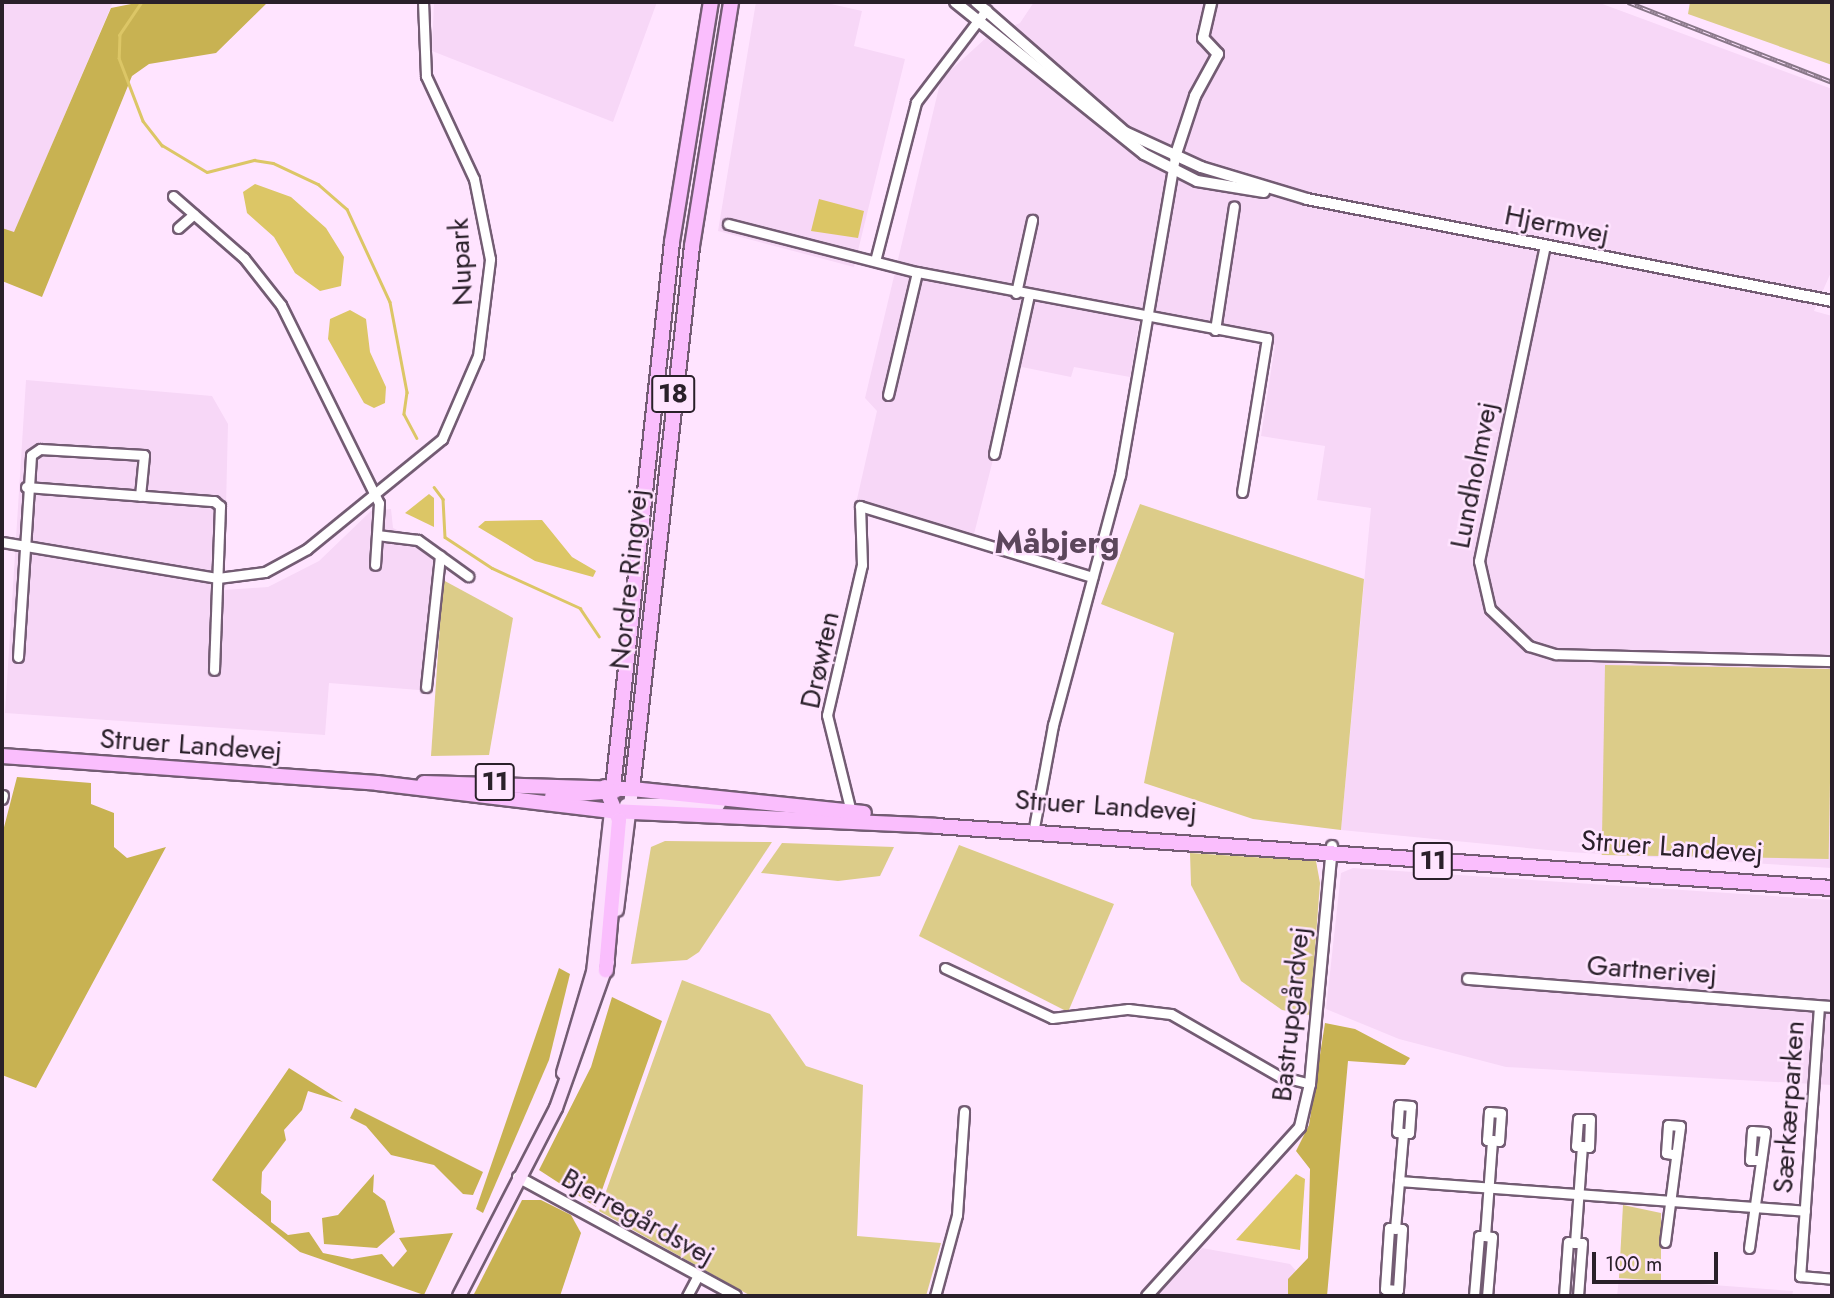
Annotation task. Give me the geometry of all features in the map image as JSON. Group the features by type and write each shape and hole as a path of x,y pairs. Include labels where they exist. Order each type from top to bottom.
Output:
{"main road":[{"name":"Nordre Ringvej","path":"621,796 628,631 672,242 711,2"},
{"name":"Nordre Ringvej","path":"534,1148 593,972 610,828 635,766 671,409 728,7"},
{"name":"Struer Landevej","path":"2,756 377,783 782,803 852,816"},
{"name":"Struer Landevej","path":"377,783 474,797 621,796 647,812 852,816 1832,888"},
{"path":"606,970 621,796"},
{"name":"Struer Landevej","path":"1331,850 1832,881"},
{"name":"Nordre Ringvej","path":"459,1296 581,1051 606,970"}],"street":[{"name":"Nupark","path":"2,542 218,578 265,572 289,561 374,492 419,461 448,430 474,372 488,311 485,218 461,144 426,76 423,2"},
{"name":"Hjermvej","path":"955,2 1087,114 1172,170 1197,181 1274,192 1832,301"},
{"name":"Hjermvej","path":"976,2 1125,132 1175,157 1274,192"},
{"path":"1034,829 1092,577 1120,475 1175,157 1195,96 1219,54 1203,38 1210,2"},
{"path":"875,261 916,102 986,10"},
{"path":"173,196 244,258 281,305 374,492 377,535 375,565"},
{"path":"1215,330 1234,206"},
{"path":"178,228 194,214"},
{"path":"1016,293 1032,220"},
{"path":"728,224 917,272 1016,293 1148,319 1267,338 1242,492"},
{"name":"Lundholmvej","path":"1545,245 1479,561 1490,609 1530,646 1556,654 1832,662"},
{"path":"888,395 917,272"},
{"path":"993,454 1029,295"},
{"path":"18,657 26,487 31,455 40,449 144,455 140,496"},
{"path":"26,487 214,500 220,506 214,670"},
{"name":"Drøwten","path":"852,816 827,715 862,565 860,506 1092,577"},
{"path":"377,535 413,538 468,576"},
{"path":"426,687 440,556"},
{"name":"Bastrupgårdvej","path":"1147,1296 1291,1142 1310,1084 1331,850"},
{"path":"945,968 1052,1018 1128,1009 1171,1014 1279,1076 1310,1084"},
{"name":"Gartnerivej","path":"1468,979 1832,1007"},
{"name":"Særkærparken","path":"1819,1006 1800,1276 1832,1279"},
{"path":"935,1296 957,1216 964,1111"},
{"path":"1391,1293 1398,1290 1402,1229 1395,1229 1403,1133"},
{"path":"1485,1236 1492,1140"},
{"path":"1575,1242 1582,1146"},
{"path":"1665,1242 1672,1154"},
{"name":"Særkærparken","path":"1749,1248 1756,1160"},
{"name":"Bjerregårdsvej","path":"518,1177 736,1296"},
{"name":"Særkærparken","path":"1399,1181 1805,1211"},
{"path":"1474,1296 1479,1236 1492,1237 1488,1296"},
{"path":"1564,1296 1569,1242 1582,1243 1578,1296"},
{"path":"687,1296 698,1275"}],"shaded area":[{"path":"2,2 113,2 14,233 2,228"},
{"path":"141,2 268,2 216,53 149,64 132,76 42,297 2,281 2,228 14,232 111,8"},
{"path":"434,2 657,2 613,122 432,51"},
{"path":"756,2 822,2 862,11 854,46 905,59 854,267 718,231"},
{"path":"1034,2 1597,2 1832,89 1832,270 1814,311 1832,316 1832,868 1569,852 1341,830 1371,508 1317,500 1325,446 1261,436 1275,345 1139,323 1130,377 1074,367 1071,377 1017,366 974,534 857,499 877,411 865,398 941,79 987,37 1020,23"},
{"path":"1690,2 1832,2 1832,65 1688,14"},
{"path":"255,184 291,197 326,228 344,257 341,286 320,291 295,273 274,237 247,213 243,192"},
{"path":"819,199 864,211 858,238 811,231"},
{"path":"350,310 366,319 370,352 386,387 385,403 374,408 364,403 328,339 330,319"},
{"path":"26,380 212,396 228,424 224,590 268,587 319,561 371,511 391,509 393,528 446,553 432,691 329,683 325,735 5,713"},
{"path":"429,494 434,498 434,527 405,513"},
{"path":"1140,504 1364,579 1341,830 1253,819 1144,783 1174,633 1101,604"},
{"path":"542,520 572,557 596,571 593,577 535,561 478,527 485,521"},
{"path":"443,580 513,618 489,755 431,756"},
{"path":"1605,665 1832,669 1829,859 1602,855"},
{"path":"17,777 91,783 91,804 114,813 114,847 127,858 166,847 36,1088 2,1075 2,835"},
{"path":"665,841 772,842 699,952 687,960 631,964 651,847"},
{"path":"782,843 894,847 880,876 838,881 761,873"},
{"path":"959,845 1114,904 1068,1012 919,936"},
{"path":"1190,853 1316,861 1320,883 1310,1015 1282,1010 1241,981 1191,885"},
{"path":"1353,868 1832,900 1832,1085 1506,1067 1399,1039 1326,1009 1341,873"},
{"path":"559,968 570,974 549,1060 483,1213 476,1209"},
{"path":"682,980 770,1014 806,1066 863,1085 857,1236 941,1243 926,1296 751,1296 599,1211"},
{"path":"612,997 662,1021 596,1207 539,1170 591,1067"},
{"path":"1325,1023 1355,1029 1410,1058 1405,1065 1348,1061 1327,1296 1288,1296 1288,1279 1308,1258 1310,1169 1296,1151 1309,1125"},
{"path":"289,1068 343,1102 308,1091 302,1110 284,1130 286,1140 262,1172 261,1193 271,1201 271,1222 288,1235 309,1232 323,1253 352,1259 382,1254 393,1267 407,1251 399,1238 453,1233 424,1295 300,1252 212,1180"},
{"path":"355,1108 483,1172 473,1195 463,1194 434,1165 391,1155 366,1126 350,1118"},
{"path":"374,1174 373,1192 385,1201 395,1232 377,1248 324,1244 322,1218 338,1215"},
{"path":"1296,1174 1305,1179 1300,1250 1236,1240"},
{"path":"522,1200 541,1200 571,1215 581,1233 560,1296 473,1296"},
{"path":"1623,1205 1661,1213 1661,1281 1619,1278"},
{"path":"1202,1248 1290,1264 1297,1272 1299,1296 1157,1296"},
{"path":"1619,1278 1793,1291 1792,1296 1617,1296"}],"waterway":[{"path":"142,2 120,35 119,58 143,121 162,145 207,172 254,160 273,163 318,184 347,209 390,302 407,392 404,414 417,438"},
{"path":"434,487 443,499 445,537 492,568 580,608 599,636"}],"railway":[{"path":"1628,2 1832,82"}],"district":[{"name":"Måbjerg","path":"1057,542"}]}
